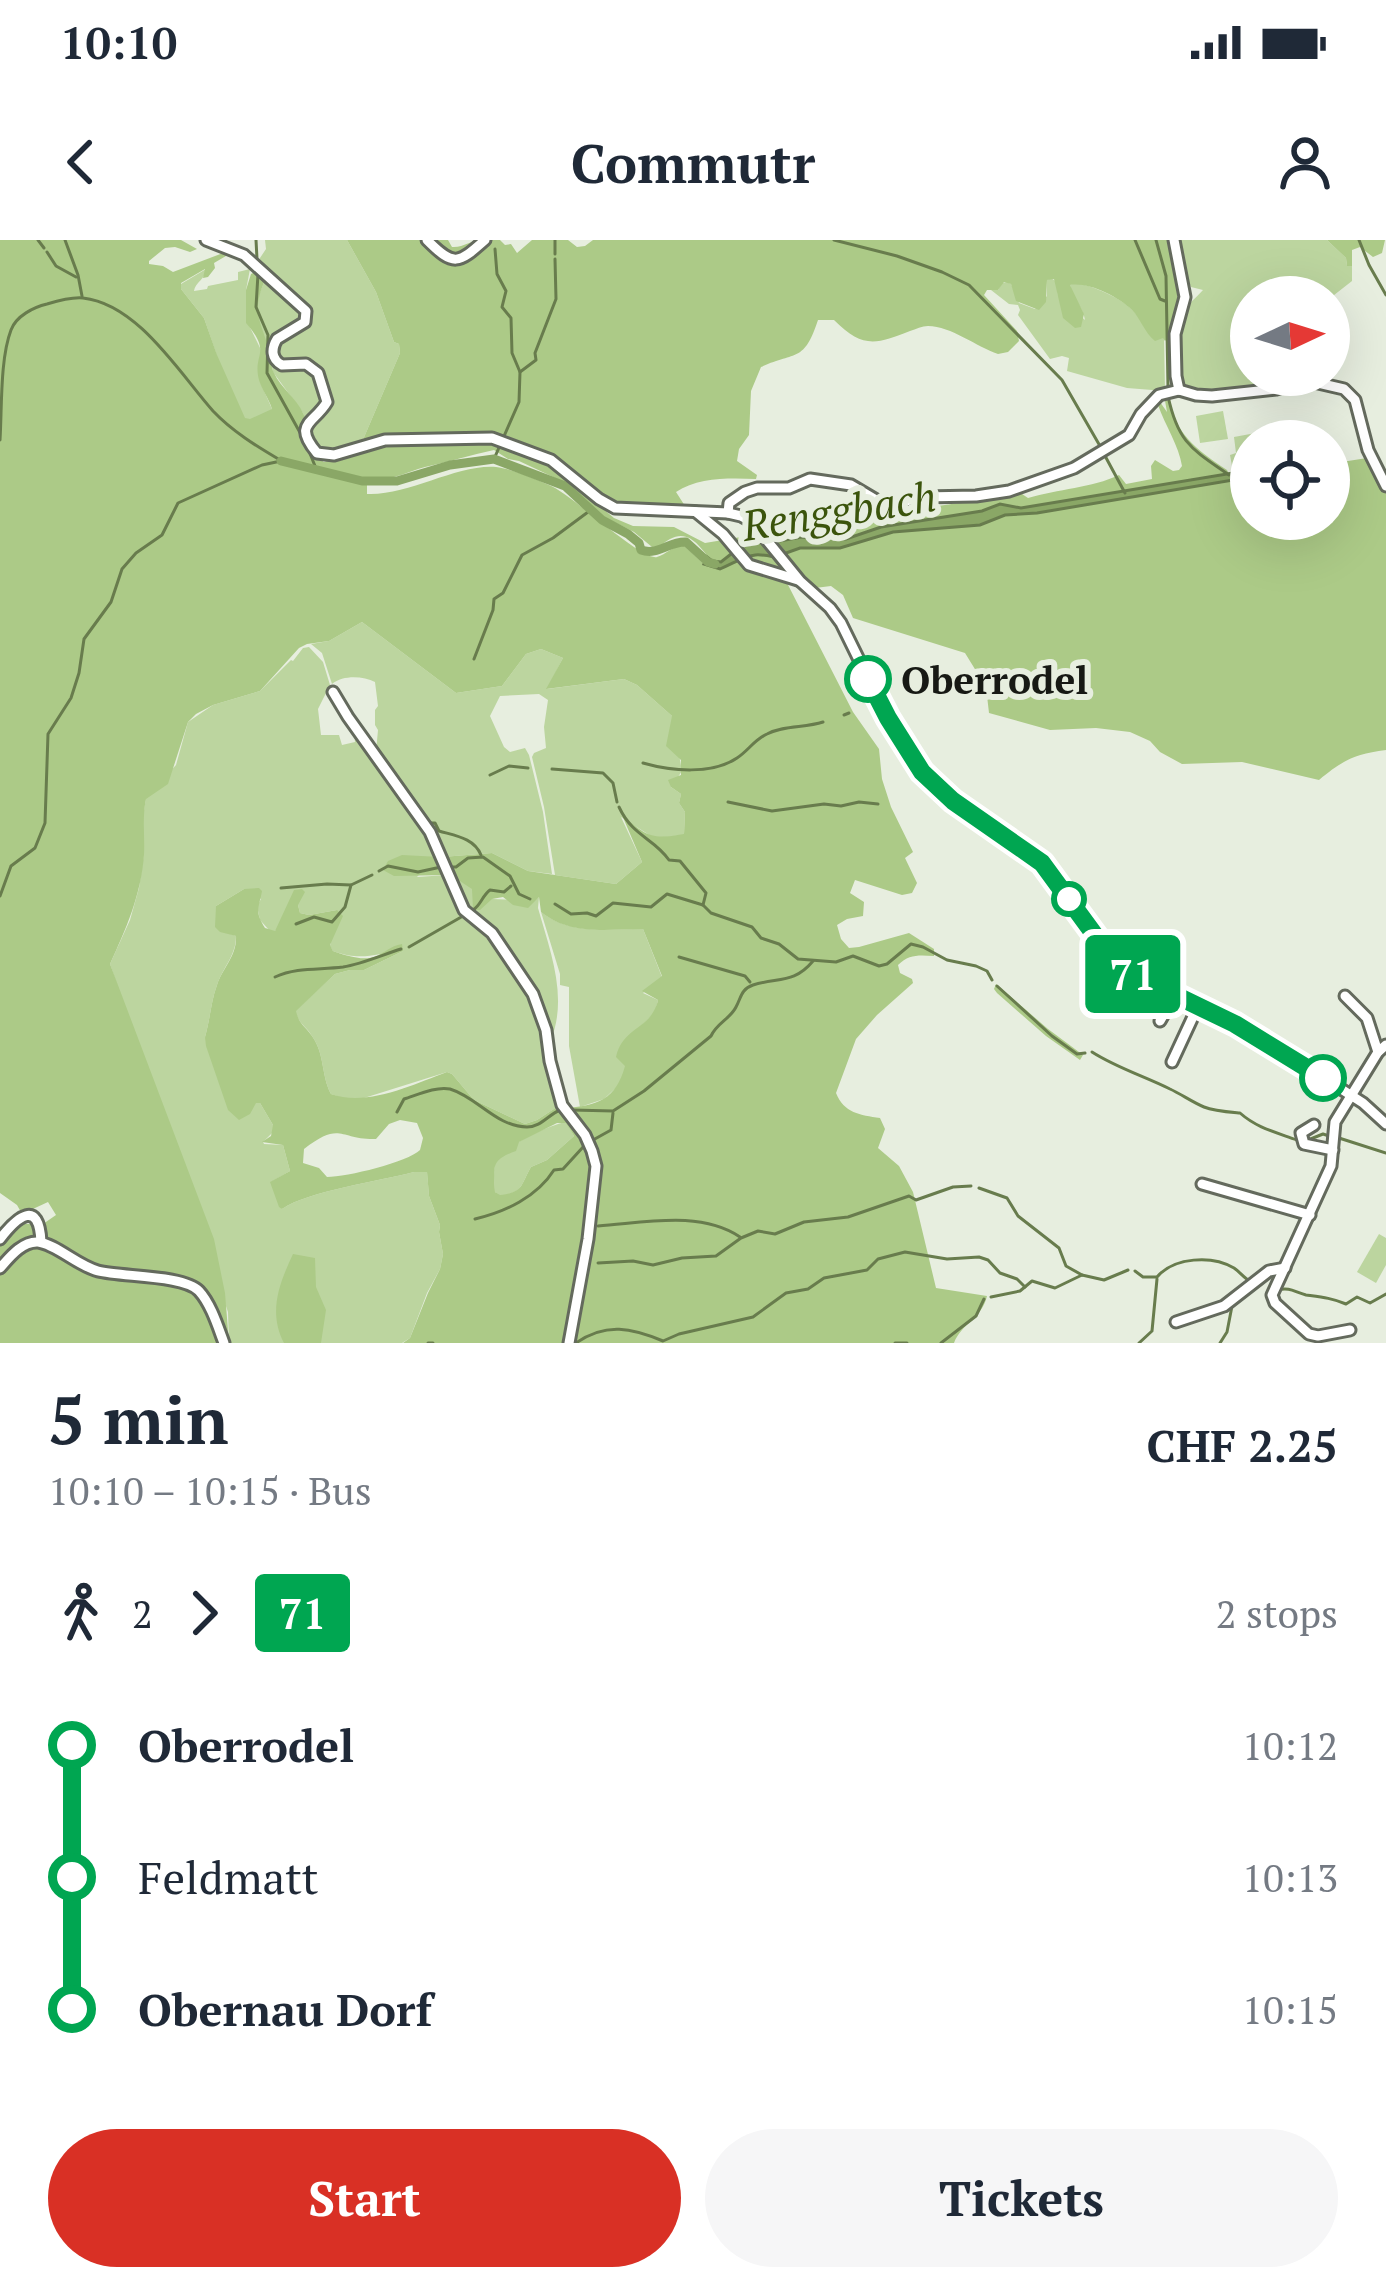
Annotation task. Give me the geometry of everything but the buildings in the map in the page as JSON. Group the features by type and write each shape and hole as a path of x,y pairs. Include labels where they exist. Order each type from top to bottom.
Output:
{"street":[{"path":"206,240 244,255 303,305 305,322 280,336 272,350 279,364 310,365 318,373 326,405 310,418 306,430 317,453 337,455 385,440 502,440 551,460 608,505 728,513 752,522 841,623 888,718 922,772 953,801 1042,863 1122,966 1288,1055 1386,1124"},
{"path":"428,240 456,261 485,240"},
{"path":"728,513 729,503 745,492 788,488 810,479 852,485 878,501 894,504 1016,489 1074,468 1124,439 1141,414 1172,392 1175,334 1185,297 1174,240"},
{"path":"1172,392 1212,396 1280,388 1305,380 1338,387 1355,400 1386,486"},
{"path":"696,512 714,525 743,561 800,581"},
{"path":"333,692 430,832 464,910 492,933 532,994 546,1030 562,1105 592,1151 596,1166 588,1239 569,1343"},
{"path":"1160,1021 1175,995"},
{"path":"1345,996 1365,1014 1382,1048 1335,1122 1331,1166 1272,1297 1309,1334 1350,1330"},
{"path":"1172,1062 1198,1006"},
{"path":"1314,1126 1301,1133 1304,1144 1334,1150"},
{"path":"1202,1184 1310,1215"},
{"path":"0,1238 23,1215 40,1226 41,1242"},
{"path":"0,1268 14,1253 41,1242 98,1271 185,1282 200,1292 224,1343"},
{"path":"1175,1322 1224,1306 1269,1271 1285,1268"}],"shaded area":[{"path":"0,240 181,240 197,249 165,248 149,261 173,272 231,253 214,263 208,277 203,278 205,269 181,283 181,289 204,318 245,418 250,419 272,409 259,380 258,341 246,323 251,274 257,271 265,280 258,310 273,371 303,413 308,448 324,462 384,442 493,440 547,462 614,518 633,526 674,527 705,543 759,534 764,541 731,553 721,562 712,561 683,536 652,547 602,516 566,483 494,450 389,478 367,477 367,494 383,493 465,470 502,468 560,491 649,555 657,557 682,544 704,564 726,567 762,554 777,560 793,576 785,579 853,712 879,749 891,807 913,852 905,858 917,883 912,893 902,895 855,880 850,893 864,902 863,916 837,925 841,939 849,948 909,933 934,949 934,956 910,957 898,965 913,983 856,1039 836,1093 848,1109 880,1118 885,1129 878,1148 899,1166 913,1192 936,1288 987,1296 954,1343 403,1343 410,1338 443,1254 427,1172 345,1187 279,1207 270,1182 290,1171 283,1145 262,1142 271,1136 273,1125 260,1103 239,1120 228,1110 205,1037 215,991 236,943 236,936 215,927 216,906 244,889 262,891 258,913 265,928 275,931 294,890 302,889 300,913 337,910 343,916 330,945 333,951 369,958 402,944 403,951 364,970 335,974 296,1011 316,1043 331,1094 374,1096 447,1072 474,1100 525,1124 560,1105 587,1105 611,1093 625,1066 616,1057 620,1047 654,1010 658,1000 642,991 662,976 643,929 590,930 565,925 541,912 539,897 528,908 503,897 473,910 472,889 452,876 442,857 492,853 528,871 616,884 642,862 622,815 650,835 684,834 681,794 668,780 681,775 681,760 666,746 672,716 624,679 546,689 563,658 541,649 526,654 502,686 456,693 362,622 329,641 299,648 260,691 196,714 188,722 168,784 146,799 140,884 110,964 214,1239 229,1343 0,1343 0,1246 17,1224 43,1224 56,1215 48,1202 22,1214 0,1193","holes":["400,1120 417,1123 423,1138 420,1150 403,1159 327,1177 319,1168 303,1163 304,1149 326,1135 376,1139 389,1124","566,1123 574,1136 547,1160 531,1167 517,1190 495,1192 498,1161 516,1151 519,1142"]},
{"path":"265,240 347,240 376,292 400,353 362,442 336,452 320,450 308,430 328,405 318,368 288,364 276,357 277,341 308,320 258,261 266,249"},
{"path":"347,240 448,240 452,247 482,240 476,251 490,240 500,240 517,253 532,240 568,240 577,247 593,240 1169,240 1181,306 1174,331 1165,341 1155,341 1132,310 1102,291 1070,285 1084,314 1081,327 1075,328 1063,318 1054,279 1047,280 1046,302 1039,310 1016,301 1011,284 1004,282 984,295 1017,331 1019,341 998,354 937,327 924,326 869,341 853,336 834,320 818,320 803,350 761,367 751,391 749,435 737,461 756,479 694,483 676,492 682,508 606,502 551,457 499,436 387,437 362,442 400,353 376,292"},
{"path":"1178,240 1327,240 1346,258 1347,266 1352,266 1352,281 1350,276 1230,276 1230,392 1218,393 1180,383 1181,322 1203,290 1191,287"},
{"path":"1327,240 1385,240 1382,253 1373,257 1360,247 1352,250 1352,266 1347,266 1346,258"},
{"path":"206,269 194,291 238,280 238,272 250,269 246,319 262,352 258,369 272,409 235,508 216,353 204,318 181,289 181,284"},
{"path":"263,274 300,306 304,317 284,331 272,357 314,372 324,402 305,421 273,372 257,316"},
{"path":"1051,278 1057,282 1058,296 1085,320 1071,290 1075,283 1116,298 1164,338 1165,391 1127,388 1067,371 1069,358 1050,359 1018,315 1018,305 991,290 1007,282 1019,303 1035,309 1047,296"},
{"path":"1164,395 1188,439 1229,474 1021,508 1000,504 881,527 846,539 802,537 774,542 765,531 808,520 828,504 917,509 1022,494 1028,498 1119,475 1126,484 1152,479 1155,460 1179,470 1178,451 1158,405 1160,402 1167,412"},
{"path":"1223,411 1228,439 1200,443 1196,416"},
{"path":"1367,458 1386,493 1386,750 1350,759 1319,780 1242,762 1182,764 1130,732 1050,730 989,713 986,687 965,653 853,618 843,595 831,586 815,588 787,560 786,554 800,548 840,548 893,532 980,525 1005,515 1230,481 1230,540 1350,540 1350,461"},
{"path":"1230,473 1230,481 1005,515 980,525 893,532 840,548 800,548 786,553 787,560 758,555 720,569 704,564 707,557 721,562 740,547 764,541 846,539 881,527 1000,504 1021,508"},
{"path":"362,622 456,693 502,686 526,654 541,649 563,658 547,689 624,679 637,685 672,716 682,771 671,787 681,794 684,835 654,838 621,817 642,862 616,884 555,875 532,757 546,748 548,700 539,694 500,696 490,716 504,747 510,752 525,748 529,755 552,874 528,871 492,853 442,857 376,752 375,682 353,677 332,684 322,653 311,644 329,641"},
{"path":"309,647 323,662 330,685 318,709 321,735 339,735 342,745 355,742 354,732 419,817 440,857 417,877 447,875 460,905 483,926 533,997 560,1105 525,1124 474,1100 447,1072 364,1098 348,1100 331,1094 316,1043 295,1011 335,974 364,970 403,951 361,956 333,951 337,910 309,915 300,913 298,905 270,931 260,920 257,906 261,899 244,889 216,906 225,932 236,936 215,991 205,1037 273,1125 264,1144 283,1145 290,1171 271,1182 282,1209 326,1192 427,1171 443,1254 410,1338 402,1343 229,1343 228,1312 110,964 139,888 146,798 176,765 188,722 213,705 260,691"},
{"path":"402,855 440,857 447,875 394,876 383,870 388,861"},
{"path":"455,878 492,899 534,901 539,897 558,992 550,1042 540,1009 490,929 468,912"},
{"path":"541,912 577,927 643,929 662,977 643,993 658,1000 655,1012 642,1025 620,1084 604,1099 580,1107 569,1046 569,987 560,985"},
{"path":"996,984 1083,1055 1080,1060 997,993"},
{"path":"566,1122 574,1136 547,1160 531,1167 517,1190 500,1196 495,1192 496,1162 508,1149"},
{"path":"1379,1234 1386,1238 1386,1265 1376,1283 1357,1272"},
{"path":"293,1254 315,1258 316,1287 326,1310 321,1343 284,1343 279,1332 277,1298"}],"waterway":[{"path":"38,240 44,248"},
{"path":"65,240 82,296"},
{"path":"256,240 257,259"},
{"path":"555,240 555,254"},
{"path":"834,240 897,256 969,285 1062,380 1100,446"},
{"path":"1135,240 1160,299 1165,301"},
{"path":"1156,240 1166,276 1168,387"},
{"path":"1359,240 1386,295"},
{"path":"495,249 497,274 506,291 502,307 511,318 512,353 520,372"},
{"path":"47,252 56,266 76,277"},
{"path":"494,459 519,402 520,372 536,360 556,299 555,259"},
{"path":"258,274 256,307 268,335 267,373 303,438"},
{"name":"Renggbach","path":"0,440 3,369 13,325 37,307 83,298 103,303 140,327 220,418 280,460"},
{"path":"1168,396 1188,443 1229,475"},
{"path":"307,446 317,471"},
{"path":"1104,454 1125,493"},
{"name":"Renggbach","path":"281,461 362,481 397,481 450,465 494,459 565,486 602,520 639,543 641,550 686,542 715,564"},
{"path":"0,896 11,866 35,848 45,823 48,734 71,698 84,639 111,602 122,569 162,535 178,503 281,461"},
{"path":"474,659 494,599 503,593 522,555 592,509"},
{"path":"844,715 849,713"},
{"path":"643,763 678,769 716,767 774,731 823,722"},
{"path":"490,775 509,766 528,768"},
{"path":"552,769 603,773 613,783 617,802"},
{"path":"728,802 772,811 878,804"},
{"path":"619,807 631,825 669,860 680,861 706,893 703,905"},
{"path":"431,823 439,831 469,841 481,855"},
{"path":"450,867 483,857 510,876 519,894 530,899"},
{"path":"379,871 388,866 418,872 441,867"},
{"path":"296,924 314,917 332,922 345,907 351,885 372,875"},
{"path":"281,888 351,885"},
{"path":"473,910 490,890 504,892 511,886"},
{"path":"555,904 571,914 596,916 613,903 651,907 667,894 752,927 761,938 779,944 798,959 836,962 853,956 879,966 911,944 947,960 976,966 992,980"},
{"path":"409,947 463,916"},
{"path":"275,977 350,966 401,949"},
{"path":"679,957 745,976 750,982"},
{"path":"572,1110 613,1111 711,1036 746,989 792,977 813,961"},
{"path":"997,986 1052,1036 1077,1054 1085,1053"},
{"path":"1092,1052 1204,1107 1240,1113 1297,1140"},
{"path":"397,1112 404,1099 445,1088 516,1126 536,1125 560,1110"},
{"path":"593,1140 611,1130 613,1113"},
{"path":"1308,1140 1329,1136"},
{"path":"1339,1138 1386,1153"},
{"path":"475,1219 529,1196 584,1146"},
{"path":"598,1263 653,1265 716,1256 758,1231 775,1234 804,1222 848,1217 909,1196 916,1200 971,1186"},
{"path":"979,1188 1007,1198 1018,1216 1059,1248 1066,1266 1082,1275"},
{"path":"598,1226 690,1221 740,1237"},
{"path":"576,1343 598,1332 619,1329 663,1341 753,1317 786,1293 808,1289 824,1278 867,1270 878,1259 905,1252 947,1259 979,1257 1025,1287"},
{"path":"1157,1277 1173,1265 1204,1260 1234,1268 1250,1281"},
{"path":"991,1297 1020,1291 1032,1281 1055,1288 1082,1275 1104,1280 1128,1270"},
{"path":"1135,1271 1156,1277"},
{"path":"1139,1343 1152,1331 1157,1279"},
{"path":"1239,1300 1255,1287"},
{"path":"1277,1290 1346,1304 1357,1297 1370,1303 1386,1294"},
{"path":"941,1343 976,1316 984,1299"},
{"path":"1220,1343 1232,1306"},
{"path":"428,1343 433,1343"},
{"path":"895,1343 907,1343"}],"bus line":[{"name":"71","path":"868,679 922,772 953,801 1042,863 1122,966 1235,1024 1323,1078"}],"place":[{"name":"Oberrodel","path":"868,679"}]}
